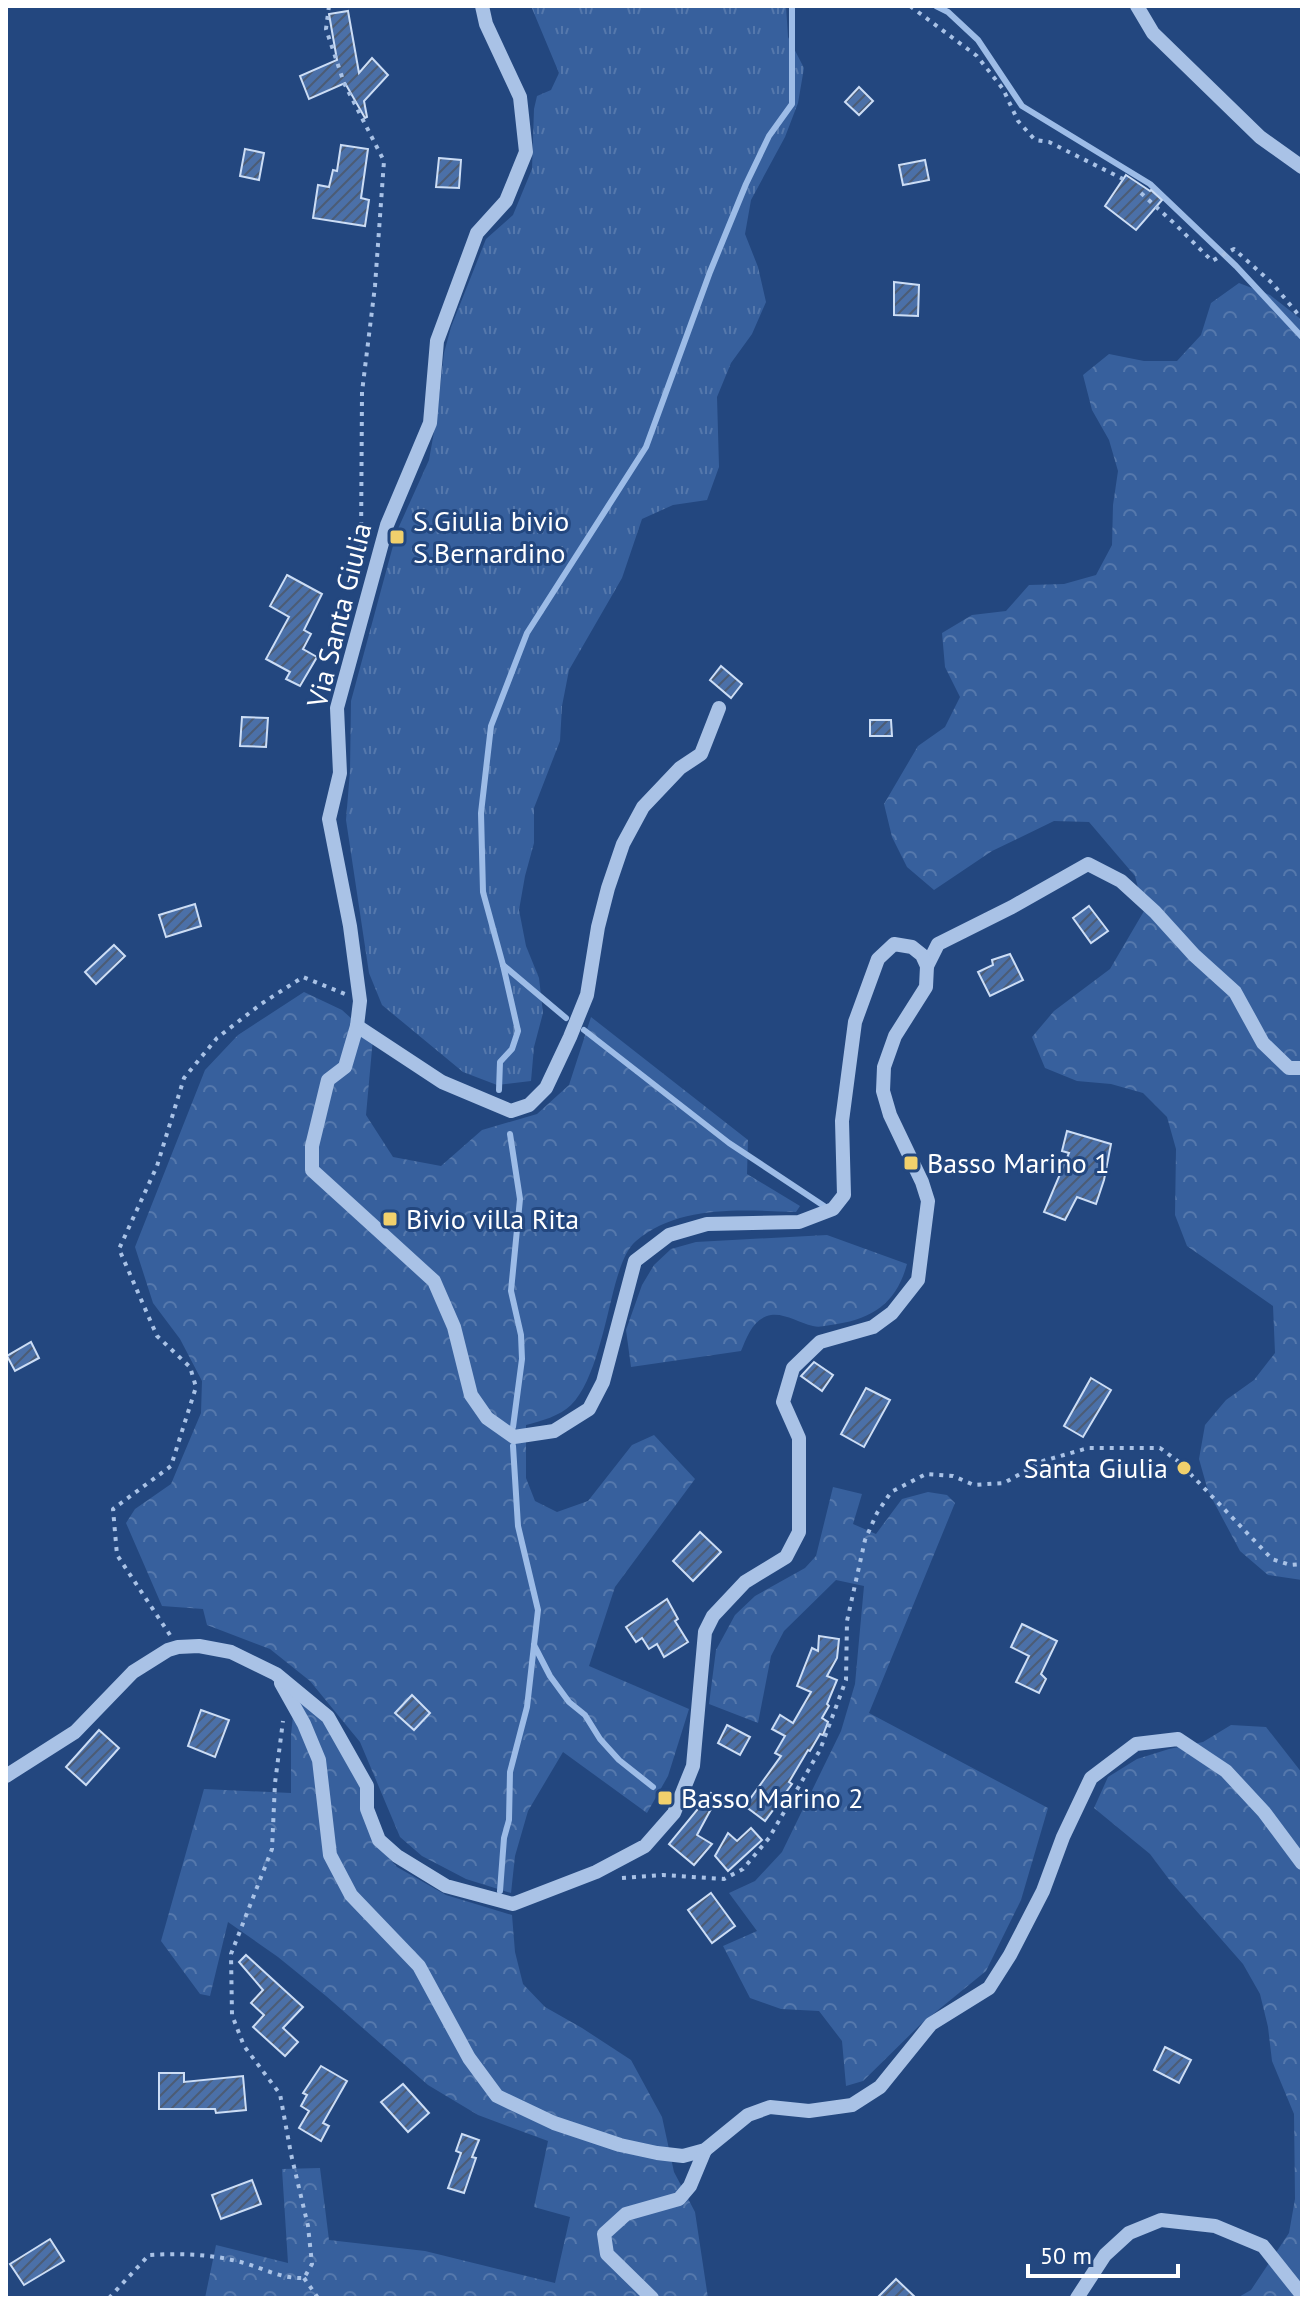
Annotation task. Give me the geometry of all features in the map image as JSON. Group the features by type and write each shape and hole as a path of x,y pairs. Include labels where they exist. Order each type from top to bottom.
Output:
{"street":[{"name":"Via Santa Giulia","path":"482,6 486,24 520,97 526,152 506,201 477,233 437,341 430,423 387,525 337,708 340,773 329,819 350,926 360,1001 357,1026 345,1067 328,1080 312,1146 312,1170 434,1281 454,1327 471,1395 487,1418 514,1437 554,1431 589,1409 603,1382 635,1261 669,1235 707,1224 799,1222 833,1209 844,1195 842,1121 855,1022 878,959 894,944 912,947 922,955 927,966"},
{"path":"1137,6 1153,33 1260,137 1302,167"},
{"path":"357,1026 442,1082 511,1111 529,1105 546,1088 587,995 598,927 623,844 643,807 680,768 701,754 719,708"},
{"path":"6,1776 75,1732 133,1672 168,1650 199,1646 231,1652 276,1674 328,1717 367,1786 367,1809 379,1840 397,1856 446,1886 513,1904 596,1872 645,1846 674,1813 693,1766 705,1632 713,1616 745,1582 786,1557 799,1532 799,1438 783,1402 793,1368 820,1342 873,1327 892,1313 918,1280 928,1201 890,1115 883,1091 884,1067 895,1036 926,987 927,966 938,944 1088,864 1121,881 1155,912 1194,955 1235,992 1263,1043 1289,1068 1302,1068"},
{"path":"276,1674 304,1724 319,1760 330,1855 351,1895 419,1966 469,2058 497,2096 554,2123 620,2145 657,2153 683,2156 705,2150 748,2115 770,2107 809,2111 852,2105 880,2087 931,2024 989,1988 1043,1891 1063,1837 1091,1778 1136,1744 1178,1739 1226,1771 1264,1812 1302,1863"},
{"path":"652,2298 607,2254 604,2234 626,2214 679,2199 690,2186 705,2150"},
{"path":"1077,2298 1105,2255 1129,2233 1161,2220 1215,2226 1263,2246 1302,2295"}],"path":[{"path":"329,6 326,29 344,83 384,161 375,286 362,392 361,559"},
{"path":"910,6 977,56 1003,89 1018,121 1035,140 1049,142 1123,179"},
{"path":"1141,193 1212,261 1234,249 1272,283 1302,319"},
{"path":"178,1647 117,1555 113,1509 171,1466 196,1387 190,1367 157,1336 119,1249 157,1166 184,1078 217,1038 303,977 360,1001"},
{"path":"616,1878 663,1875 724,1879 743,1869 769,1838 820,1750 846,1680 847,1621 865,1540 891,1492 926,1474 953,1476 974,1485 1004,1483 1043,1461 1088,1448 1160,1448 1179,1462 1272,1559 1290,1565 1302,1564"},
{"path":"279,1712 284,1724 275,1783 272,1849 231,1954 232,2015 244,2046 280,2094 308,2226 312,2264 304,2278"},
{"path":"109,2298 149,2255 183,2253 243,2263 289,2279 304,2278"},
{"path":"304,2278 318,2298"}],"green space":[{"path":"531,6 786,6 788,37 804,68 798,103 785,137 751,200 745,234 758,267 766,302 752,334 731,363 717,397 719,467 707,500 673,505 642,519 622,578 569,670 562,706 560,741 534,808 534,843 519,910 526,946 539,978 543,1013 534,1047 531,1081 497,1085 463,1072 382,1005 369,973 346,820 351,701 397,531 429,460 444,353 451,327 486,239 513,215 532,169 537,96 551,90 559,73"},
{"path":"1239,283 1270,295 1302,320 1302,1580 1268,1575 1240,1551 1208,1491 1199,1459 1205,1425 1226,1400 1254,1380 1275,1353 1273,1306 1187,1246 1175,1215 1176,1149 1167,1117 1143,1093 1111,1084 1077,1081 1045,1068 1032,1037 1054,1011 1110,969 1144,911 1135,876 1089,822 1054,821 992,851 934,890 907,867 892,837 884,804 918,746 945,727 960,697 945,667 942,633 972,615 1006,611 1029,585 1064,584 1096,575 1112,545 1118,471 1109,440 1092,410 1083,375 1109,354 1144,361 1177,361 1201,335 1211,303"},
{"path":"304,992 342,1010 373,1038 366,1115 393,1157 441,1166 482,1130 537,1114 569,1085 591,1017 748,1140 747,1174 800,1206 796,1212 733,1211 692,1215 653,1229 636,1241 621,1267 599,1349 579,1395 561,1412 526,1425 526,1478 535,1501 557,1512 588,1501 632,1445 654,1435 695,1479 615,1587 589,1666 689,1709 668,1776 647,1813 563,1752 528,1811 515,1856 511,1893 466,1879 422,1856 400,1837 360,1742 310,1681 270,1649 207,1625 203,1609 162,1606 126,1523 135,1509 171,1484 201,1413 202,1381 180,1339 153,1303 135,1247 205,1070 238,1035"},
{"path":"827,1235 907,1264 897,1288 882,1306 863,1317 822,1327 782,1315 771,1315 755,1324 741,1351 631,1367 626,1330 642,1285 654,1265 671,1249 696,1242"},
{"path":"833,1487 862,1494 853,1524 876,1534 902,1499 928,1492 947,1495 955,1503 869,1713 1048,1808 1021,1900 986,1971 921,2024 863,2081 846,2086 842,2041 819,2011 781,2009 750,1998 723,1946 757,1931 729,1893 755,1881 782,1852 841,1731 855,1684 864,1586 836,1580 784,1631 771,1656 758,1723 709,1704 716,1650 735,1615 755,1596 805,1568 816,1556"},
{"path":"295,1696 333,1732 362,1784 377,1845 397,1867 446,1895 512,1915 515,1952 523,1984 545,2007 631,2060 662,2117 674,2172 695,2212 708,2298 205,2298 216,2245 288,2263 282,2169 320,2168 329,2240 425,2251 555,2283 570,2217 534,2207 548,2141 478,2115 428,2085 326,1996 228,1922 210,1996 200,1994 161,1941 204,1789 291,1793"},
{"path":"1231,1725 1266,1727 1302,1773 1302,2298 1237,2298 1251,2290 1289,2233 1295,2199 1294,2114 1272,2061 1260,1994 1243,1964 1150,1854 1094,1808 1108,1777 1137,1759 1203,1742"}],"building":[{"path":"348,11 359,73 372,58 388,75 364,101 365,118 345,83 309,99 300,76 337,60 329,14"},
{"path":"859,87 873,101 859,115 845,102"},
{"path":"341,145 368,149 361,198 369,200 365,226 313,218 318,185 329,187 333,170 337,171"},
{"path":"245,149 264,153 259,180 240,176"},
{"path":"439,158 461,160 459,188 436,187"},
{"path":"925,160 929,180 903,185 899,165"},
{"path":"1126,175 1162,200 1136,230 1105,206"},
{"path":"894,282 919,285 918,316 894,315"},
{"path":"287,575 322,594 304,630 311,634 303,649 317,657 300,686 286,679 290,672 266,659 289,617 270,606"},
{"path":"721,666 742,684 731,698 710,680"},
{"path":"242,717 268,718 266,747 240,746"},
{"path":"870,720 891,720 892,736 870,736"},
{"path":"195,904 201,926 166,937 159,915"},
{"path":"1089,906 1108,931 1091,943 1073,918"},
{"path":"114,945 125,956 96,984 85,972"},
{"path":"1010,954 1023,980 990,996 978,972 993,965 992,960"},
{"path":"1067,1131 1111,1144 1096,1204 1077,1197 1065,1220 1044,1212 1069,1153 1062,1151"},
{"path":"31,1342 39,1358 15,1371 7,1356"},
{"path":"814,1362 833,1375 822,1391 801,1376"},
{"path":"1091,1378 1111,1390 1083,1437 1064,1426"},
{"path":"866,1388 890,1400 864,1447 841,1434"},
{"path":"700,1532 721,1552 693,1581 673,1561"},
{"path":"667,1599 678,1619 675,1621 688,1642 664,1657 657,1644 649,1649 642,1638 636,1642 626,1627"},
{"path":"1022,1624 1057,1641 1041,1674 1046,1679 1039,1693 1016,1682 1029,1656 1011,1647"},
{"path":"819,1636 839,1639 837,1658 827,1676 837,1680 822,1718 828,1722 823,1735 820,1734 808,1750 789,1782 792,1784 765,1821 745,1806 781,1756 775,1753 785,1736 772,1729 780,1715 793,1723 811,1692 797,1686 812,1648 818,1651"},
{"path":"412,1695 430,1713 414,1730 395,1713"},
{"path":"201,1710 229,1720 215,1757 188,1746"},
{"path":"727,1725 750,1737 740,1755 718,1743"},
{"path":"99,1730 119,1748 86,1785 66,1767"},
{"path":"711,1793 717,1798 697,1835 712,1844 694,1865 669,1844"},
{"path":"751,1828 762,1840 728,1871 715,1856 728,1833 737,1841"},
{"path":"711,1893 735,1926 712,1943 688,1910"},
{"path":"246,1955 303,2007 283,2028 298,2042 285,2056 253,2027 264,2015 251,2003 263,1990 239,1962"},
{"path":"1165,2047 1191,2060 1179,2083 1154,2070"},
{"path":"321,2066 347,2081 323,2123 329,2126 321,2141 299,2128 309,2111 301,2106 307,2095 303,2093"},
{"path":"159,2073 184,2073 184,2082 243,2076 246,2110 216,2113 215,2109 159,2109"},
{"path":"403,2084 429,2113 408,2132 381,2102"},
{"path":"462,2134 479,2140 464,2193 448,2188 461,2153 456,2151"},
{"path":"252,2180 261,2204 221,2219 212,2195"},
{"path":"50,2239 64,2261 24,2285 10,2264"},
{"path":"896,2279 916,2298 877,2298"}],"waterway":[{"path":"499,1090 500,1062 512,1049 518,1031 483,892 481,813 491,726 527,633 646,447 746,184 769,136 792,104 792,6"},
{"path":"936,6 948,12 978,40 1022,106 1150,184 1236,266 1302,337"},
{"path":"503,965 566,1018"},
{"path":"584,1030 729,1143 824,1206"},
{"path":"510,1134 520,1199 511,1291 521,1335 522,1359 513,1427"},
{"path":"500,1891 504,1838 509,1820 510,1772 527,1707 538,1610 518,1526 513,1446"},
{"path":"534,1645 550,1676 569,1702 585,1715 600,1739 619,1760 653,1787"}],"place":[{"name":"S.Giulia bivio S.Bernardino","path":"397,537"},
{"name":"Basso Marino 1","path":"911,1163"},
{"name":"Bivio villa Rita","path":"390,1219"},
{"name":"Santa Giulia","path":"1184,1468"},
{"name":"Basso Marino 2","path":"665,1798"}]}
